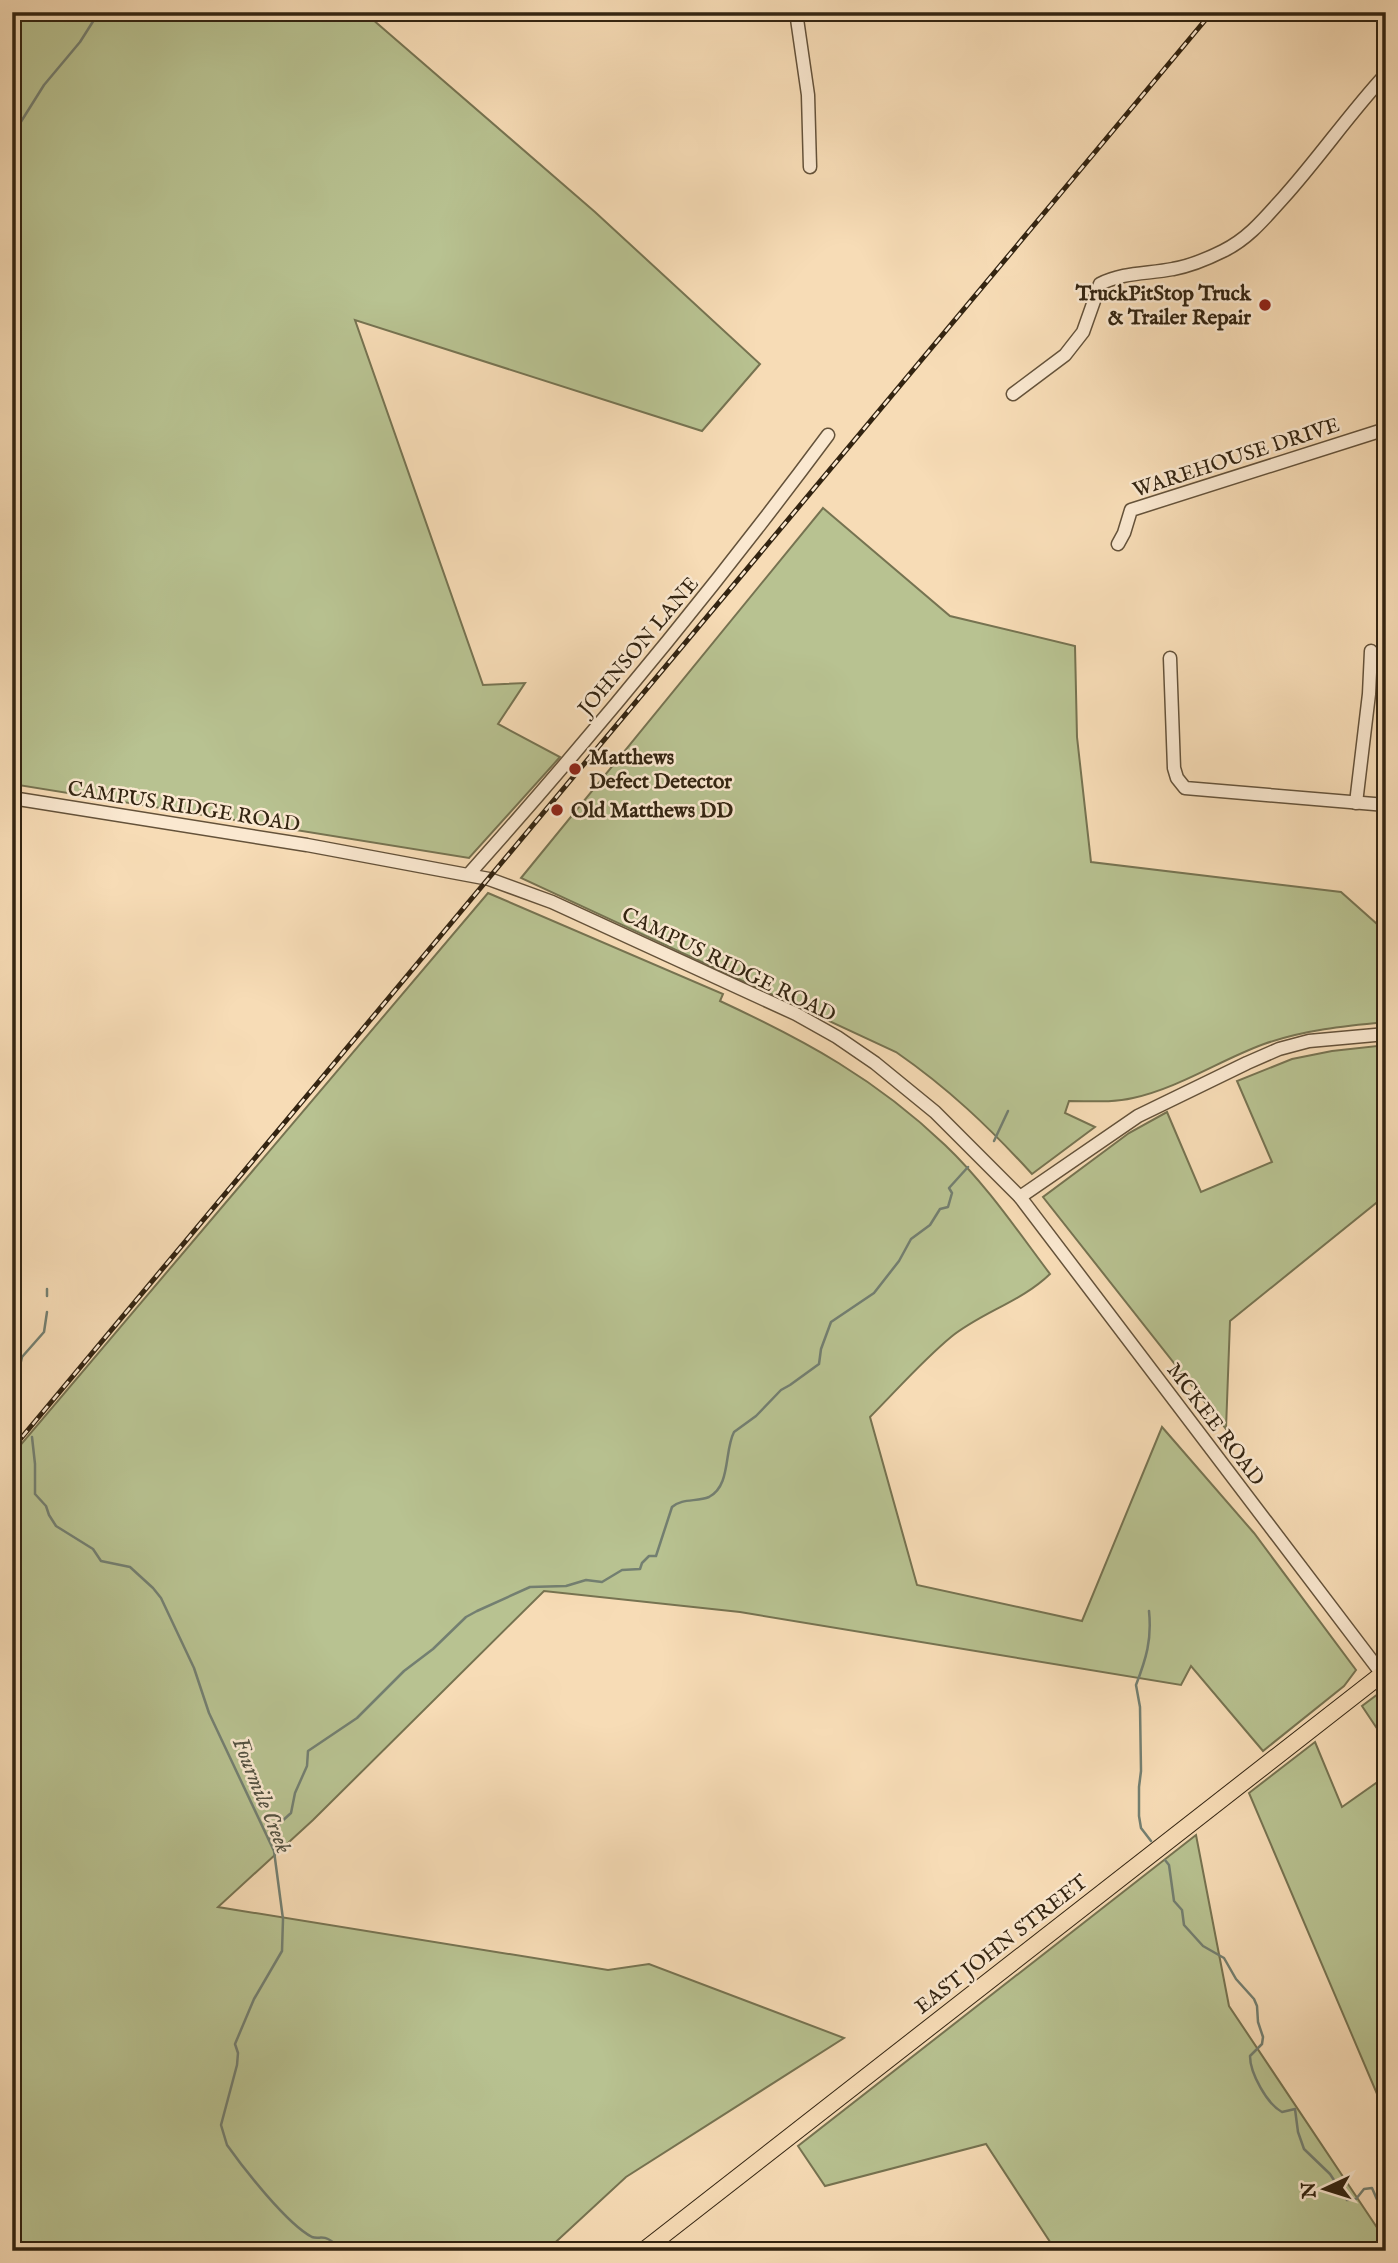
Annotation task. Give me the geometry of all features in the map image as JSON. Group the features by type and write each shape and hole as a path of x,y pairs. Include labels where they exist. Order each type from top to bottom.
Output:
{"main road":[{"name":"EAST JOHN STREET","path":"643,2251 1384,1672"}],"street":[{"path":"796,12 808,95 810,167"},
{"path":"1013,394 1065,355 1083,332 1100,284 1114,277 1173,269 1205,260 1227,249 1255,229 1301,178 1362,100 1386,74"},
{"name":"WAREHOUSE DRIVE","path":"1118,544 1131,510 1386,429"},
{"name":"JOHNSON LANE","path":"469,874 678,629 745,547 828,435"},
{"path":"1356,803 1369,694 1371,651"},
{"path":"1170,658 1174,768 1177,778 1185,788 1386,805"},
{"name":"CAMPUS RIDGE ROAD","path":"12,798 469,874 552,902 796,1014 837,1037 926,1104 1020,1197"},
{"path":"1020,1197 1138,1116 1247,1063 1279,1049 1309,1041 1386,1034"},
{"name":"MCKEE ROAD","path":"1020,1197 1384,1672"}],"green space":[{"path":"12,12 364,12 595,212 760,364 702,431 355,320 483,685 525,683 498,724 560,757 469,858 12,784"},
{"path":"823,508 950,616 1075,646 1077,737 1091,862 1341,892 1386,932 1386,1022 1324,1029 1279,1039 1167,1088 1133,1098 1069,1101 1065,1113 1095,1127 1032,1174 967,1109 896,1052 521,878"},
{"path":"488,893 723,994 720,1001 782,1031 866,1081 893,1100 960,1160 1000,1207 1050,1274 1027,1292 951,1337 870,1417 917,1585 1082,1621 1162,1427 1254,1533 1356,1670 1344,1686 1263,1751 1191,1666 1181,1685 740,1612 544,1591 313,1820 218,1907 608,1970 649,1964 844,2038 626,2177 546,2251 12,2251 12,1455"},
{"path":"1386,1045 1386,1195 1230,1321 1226,1429 1043,1197 1129,1133 1167,1112 1201,1192 1272,1162 1237,1081 1292,1059"},
{"path":"1386,1688 1386,1742 1362,1706"},
{"path":"1315,1742 1342,1807 1386,1776 1386,2115 1249,1793"},
{"path":"1196,1835 1229,2006 1386,2241 1386,2251 1056,2251 986,2144 825,2186 798,2146"}],"waterway":[{"path":"12,136 44,85 80,42 99,12"},
{"path":"994,1141 1008,1111"},
{"path":"270,1839 280,1823 291,1813 295,1793 307,1766 308,1751 357,1718 404,1671 433,1649 466,1617 530,1587 566,1586 586,1580 602,1582 622,1570 640,1569 649,1556 656,1556 672,1507 680,1502 709,1497 716,1492 724,1477 734,1432 756,1416 781,1390 819,1364 821,1349 831,1322 874,1293 899,1261 911,1239 930,1225 940,1209 948,1207 952,1193 949,1188 968,1167"},
{"name":"Fourmile Creek","path":"47,1289 47,1296"},
{"name":"Fourmile Creek","path":"12,1418 19,1408 18,1374 22,1357 44,1332 47,1312"},
{"name":"Fourmile Creek","path":"32,1437 35,1494 46,1506 56,1526 93,1549 101,1561 130,1567 161,1598 194,1668 209,1713 274,1851 283,1919 282,1951 254,1999 235,2044 238,2053 237,2065 221,2125 227,2145 266,2195 291,2221 312,2237 326,2238 351,2251"},
{"path":"1149,1611 1147,1649 1136,1685 1140,1707 1139,1816 1141,1828 1151,1841"},
{"path":"1165,1860 1169,1865 1174,1901 1182,1910 1184,1925 1203,1946 1224,1958 1257,2006 1263,2037 1262,2044 1250,2056 1260,2087 1282,2112 1295,2109 1298,2132 1304,2149 1330,2174 1347,2200 1356,2199 1364,2189 1372,2188 1386,2220"},
{"path":"1383,2251 1386,2227"}],"railway":[{"path":"12,1449 1212,12"}],"place":[{"name":"TruckPitStop Truck & Trailer Repair","path":"1265,305"},
{"name":"Matthews Defect Detector","path":"575,769"},
{"name":"Old Matthews DD","path":"557,810"}]}
